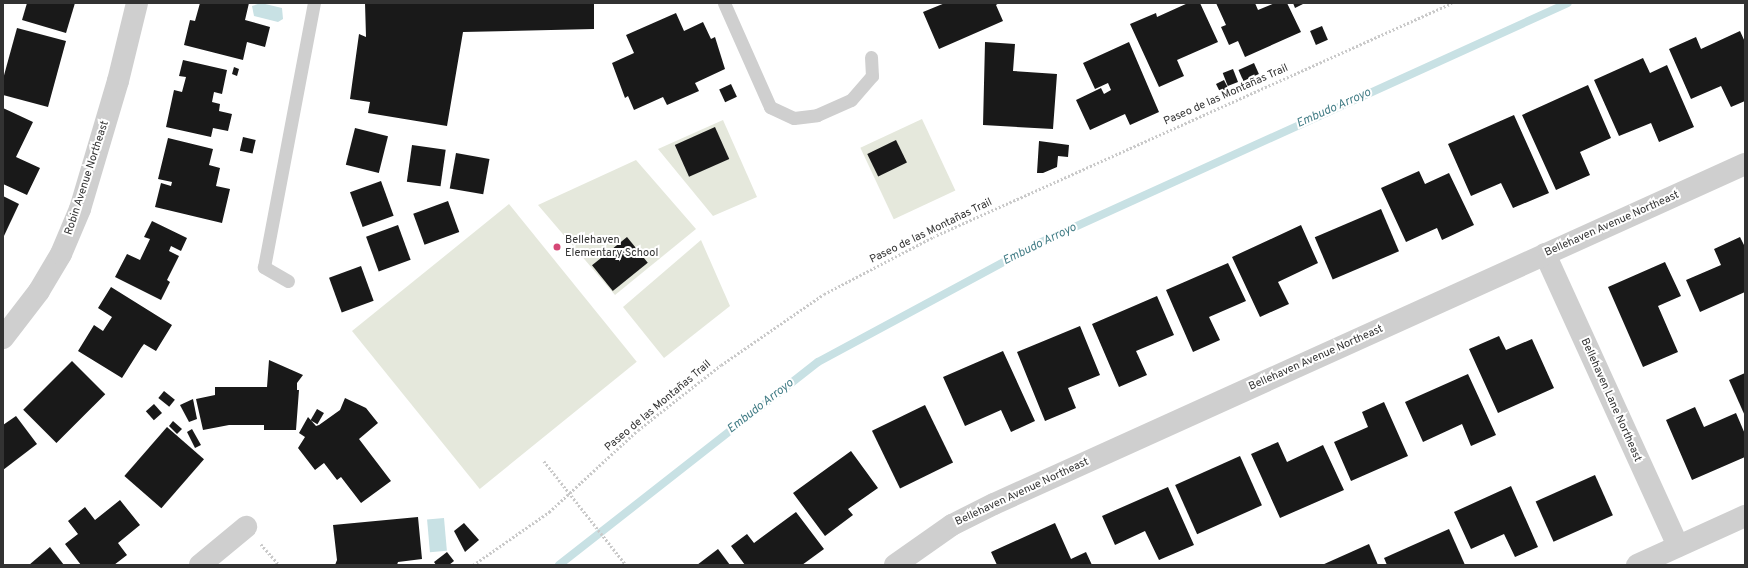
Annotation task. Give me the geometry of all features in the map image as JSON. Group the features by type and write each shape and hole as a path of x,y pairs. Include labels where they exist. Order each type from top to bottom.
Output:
{"street":[{"name":"Robin Avenue Northeast","path":"3,338 47,279 62,254 80,209 118,81 137,3"},
{"name":"Bellehaven Avenue Northeast","path":"907,561 952,525 994,504 1745,164"},
{"name":"Bellehaven Lane Northeast","path":"1545,254 1678,546"},
{"path":"1637,565 1745,516"},
{"path":"200,565 246,527"}],"lane":[{"path":"288,281 264,267 314,3"},
{"path":"724,3 770,108 794,118 817,115 851,100 872,76 871,57"}],"path":[{"name":"Paseo de las Montañas Trail","path":"472,565 549,512 638,430 721,365 824,294 933,237 1452,3"},
{"path":"544,461 626,565"}],"shaded area":[{"path":"922,119 955,191 894,219 860,148"},
{"path":"723,120 757,197 713,216 658,149"},
{"path":"636,160 696,229 615,295 538,205"},
{"path":"509,204 637,362 480,489 352,331"},
{"path":"701,240 730,306 664,358 623,307"}],"water":[{"path":"261,3 282,8 283,19 278,22 254,16 252,6"},
{"path":"444,518 447,551 430,552 427,519"}],"building":[{"path":"27,3 75,3 66,33 22,20"},
{"path":"200,3 249,3 245,20 270,27 265,47 247,42 243,60 184,45 190,20 195,21"},
{"path":"365,3 594,3 594,29 463,32 447,126 368,113 370,102 350,99 359,34 366,37"},
{"path":"945,3 999,3 996,5 1003,21 939,49 923,12"},
{"path":"1188,3 1200,3 1218,42 1177,60 1184,76 1159,87 1130,24 1156,13 1157,17"},
{"path":"1216,3 1255,3 1258,10 1275,3 1287,3 1301,32 1245,57 1238,41 1229,45 1221,27 1226,25"},
{"path":"1293,3 1305,3 1295,8"},
{"path":"676,13 684,31 703,22 711,39 715,37 725,69 695,83 699,91 667,105 663,97 634,110 628,96 625,98 612,63 634,53 626,35"},
{"path":"1322,26 1328,40 1316,45 1310,31"},
{"path":"17,28 66,41 48,107 3,95 3,79"},
{"path":"1740,31 1745,42 1745,101 1731,107 1721,86 1691,99 1669,49 1696,37 1701,49"},
{"path":"985,42 1015,44 1013,71 1057,74 1053,129 983,125"},
{"path":"1129,42 1159,112 1130,125 1125,114 1090,130 1076,100 1101,88 1104,94 1111,90 1108,83 1095,89 1083,63"},
{"path":"1643,58 1650,73 1667,65 1694,127 1659,142 1651,123 1619,136 1594,80"},
{"path":"183,60 227,70 222,94 214,92 212,102 220,104 219,111 232,114 228,131 213,128 211,137 166,127 174,90 182,92 186,77 179,76"},
{"path":"1254,63 1259,74 1243,81 1238,70"},
{"path":"234,67 239,69 237,76 232,74"},
{"path":"1233,69 1238,82 1228,86 1223,73"},
{"path":"1224,80 1228,88 1220,92 1216,84"},
{"path":"731,84 737,97 725,102 719,89"},
{"path":"1588,85 1611,138 1580,152 1590,175 1556,190 1522,115"},
{"path":"3,108 33,122 16,157 40,168 27,195 3,184"},
{"path":"1514,115 1549,193 1513,208 1501,183 1471,196 1448,144"},
{"path":"715,127 729,159 689,177 675,145"},
{"path":"355,128 388,136 379,173 346,165"},
{"path":"243,137 256,140 253,154 240,151"},
{"path":"168,138 213,149 209,165 220,168 216,186 230,189 222,223 155,207 161,183 171,186 172,182 158,179"},
{"path":"896,140 907,162 878,176 867,154"},
{"path":"1039,141 1069,145 1068,157 1058,156 1057,167 1043,173 1037,173"},
{"path":"412,145 446,150 441,186 407,182"},
{"path":"456,153 489,159 483,194 450,188"},
{"path":"1419,171 1425,184 1449,173 1474,225 1442,240 1437,228 1406,242 1381,188"},
{"path":"381,181 394,216 363,227 350,192"},
{"path":"3,196 19,204 3,238"},
{"path":"448,201 459,232 425,245 413,214"},
{"path":"1381,209 1399,251 1333,279 1315,237"},
{"path":"152,221 187,238 181,251 171,246 169,251 179,256 167,280 170,282 161,300 115,277 127,254 140,260 150,239 144,237"},
{"path":"398,225 411,260 379,271 366,237"},
{"path":"1301,225 1318,263 1278,282 1289,304 1260,317 1232,257"},
{"path":"627,237 648,263 613,291 592,265"},
{"path":"1740,237 1745,247 1745,292 1700,312 1686,280 1721,265 1714,249"},
{"path":"1665,262 1681,296 1658,306 1678,352 1643,367 1608,287"},
{"path":"1228,263 1246,301 1209,317 1220,340 1193,352 1166,290"},
{"path":"361,266 374,301 342,312 329,278"},
{"path":"111,287 172,325 156,351 144,344 122,378 78,351 94,325 103,331 112,317 98,308"},
{"path":"1157,296 1174,335 1136,351 1147,375 1119,387 1092,324"},
{"path":"1080,326 1100,375 1068,388 1076,408 1045,421 1017,352"},
{"path":"1499,336 1506,350 1532,339 1554,388 1498,413 1469,349"},
{"path":"1003,351 1035,421 1011,432 1001,410 965,426 943,377"},
{"path":"269,360 303,375 297,383 297,390 299,390 296,430 264,430 264,425 229,425 203,430 196,399 215,395 215,387 267,387"},
{"path":"72,361 105,394 56,443 23,410"},
{"path":"1745,373 1745,416 1729,380"},
{"path":"1468,374 1496,435 1471,446 1462,424 1423,442 1405,402"},
{"path":"164,391 175,400 169,407 158,398"},
{"path":"345,398 366,408 378,423 359,439 391,481 361,503 341,477 337,480 324,463 315,470 298,448 305,437 299,433 308,417 316,426 319,425 340,410"},
{"path":"193,399 197,419 189,422 180,405"},
{"path":"1384,402 1408,456 1351,481 1334,442 1368,427 1362,412"},
{"path":"154,404 162,413 154,420 146,411"},
{"path":"925,405 953,463 900,488 872,431"},
{"path":"1695,407 1704,427 1736,413 1745,434 1745,457 1692,480 1666,420"},
{"path":"317,409 324,413 317,424 310,420"},
{"path":"16,416 37,444 3,470 3,425"},
{"path":"173,421 182,429 177,434 169,426"},
{"path":"167,427 204,459 161,508 124,476"},
{"path":"192,429 201,445 195,448 187,432"},
{"path":"1278,442 1287,462 1323,445 1344,490 1280,518 1251,454"},
{"path":"851,451 878,488 848,509 853,515 825,536 793,493"},
{"path":"1240,456 1262,505 1197,534 1175,485"},
{"path":"1595,475 1613,515 1554,542 1536,501"},
{"path":"1511,486 1538,547 1515,557 1504,534 1471,549 1454,512"},
{"path":"1168,487 1194,545 1159,560 1145,531 1115,545 1102,516"},
{"path":"120,500 140,525 118,543 127,555 114,565 81,565 65,544 78,534 68,521 85,507 95,520"},
{"path":"796,512 824,549 802,565 745,565 731,546 747,534 754,543"},
{"path":"418,517 422,559 398,562 397,565 335,565 337,560 333,525"},
{"path":"464,523 479,540 465,552 454,531"},
{"path":"1055,523 1071,559 1086,552 1092,565 997,565 991,552"},
{"path":"1449,529 1465,565 1387,565 1384,558"},
{"path":"1369,544 1378,565 1322,565"},
{"path":"50,547 64,565 29,565"},
{"path":"718,549 730,565 697,565"},
{"path":"447,552 454,561 449,565 436,565 434,562"}],"waterway":[{"name":"Embudo Arroyo","path":"559,565 818,362 1035,245 1568,3"}],"place":[{"name":"Bellehaven Elementary School","path":"557,247"}]}
